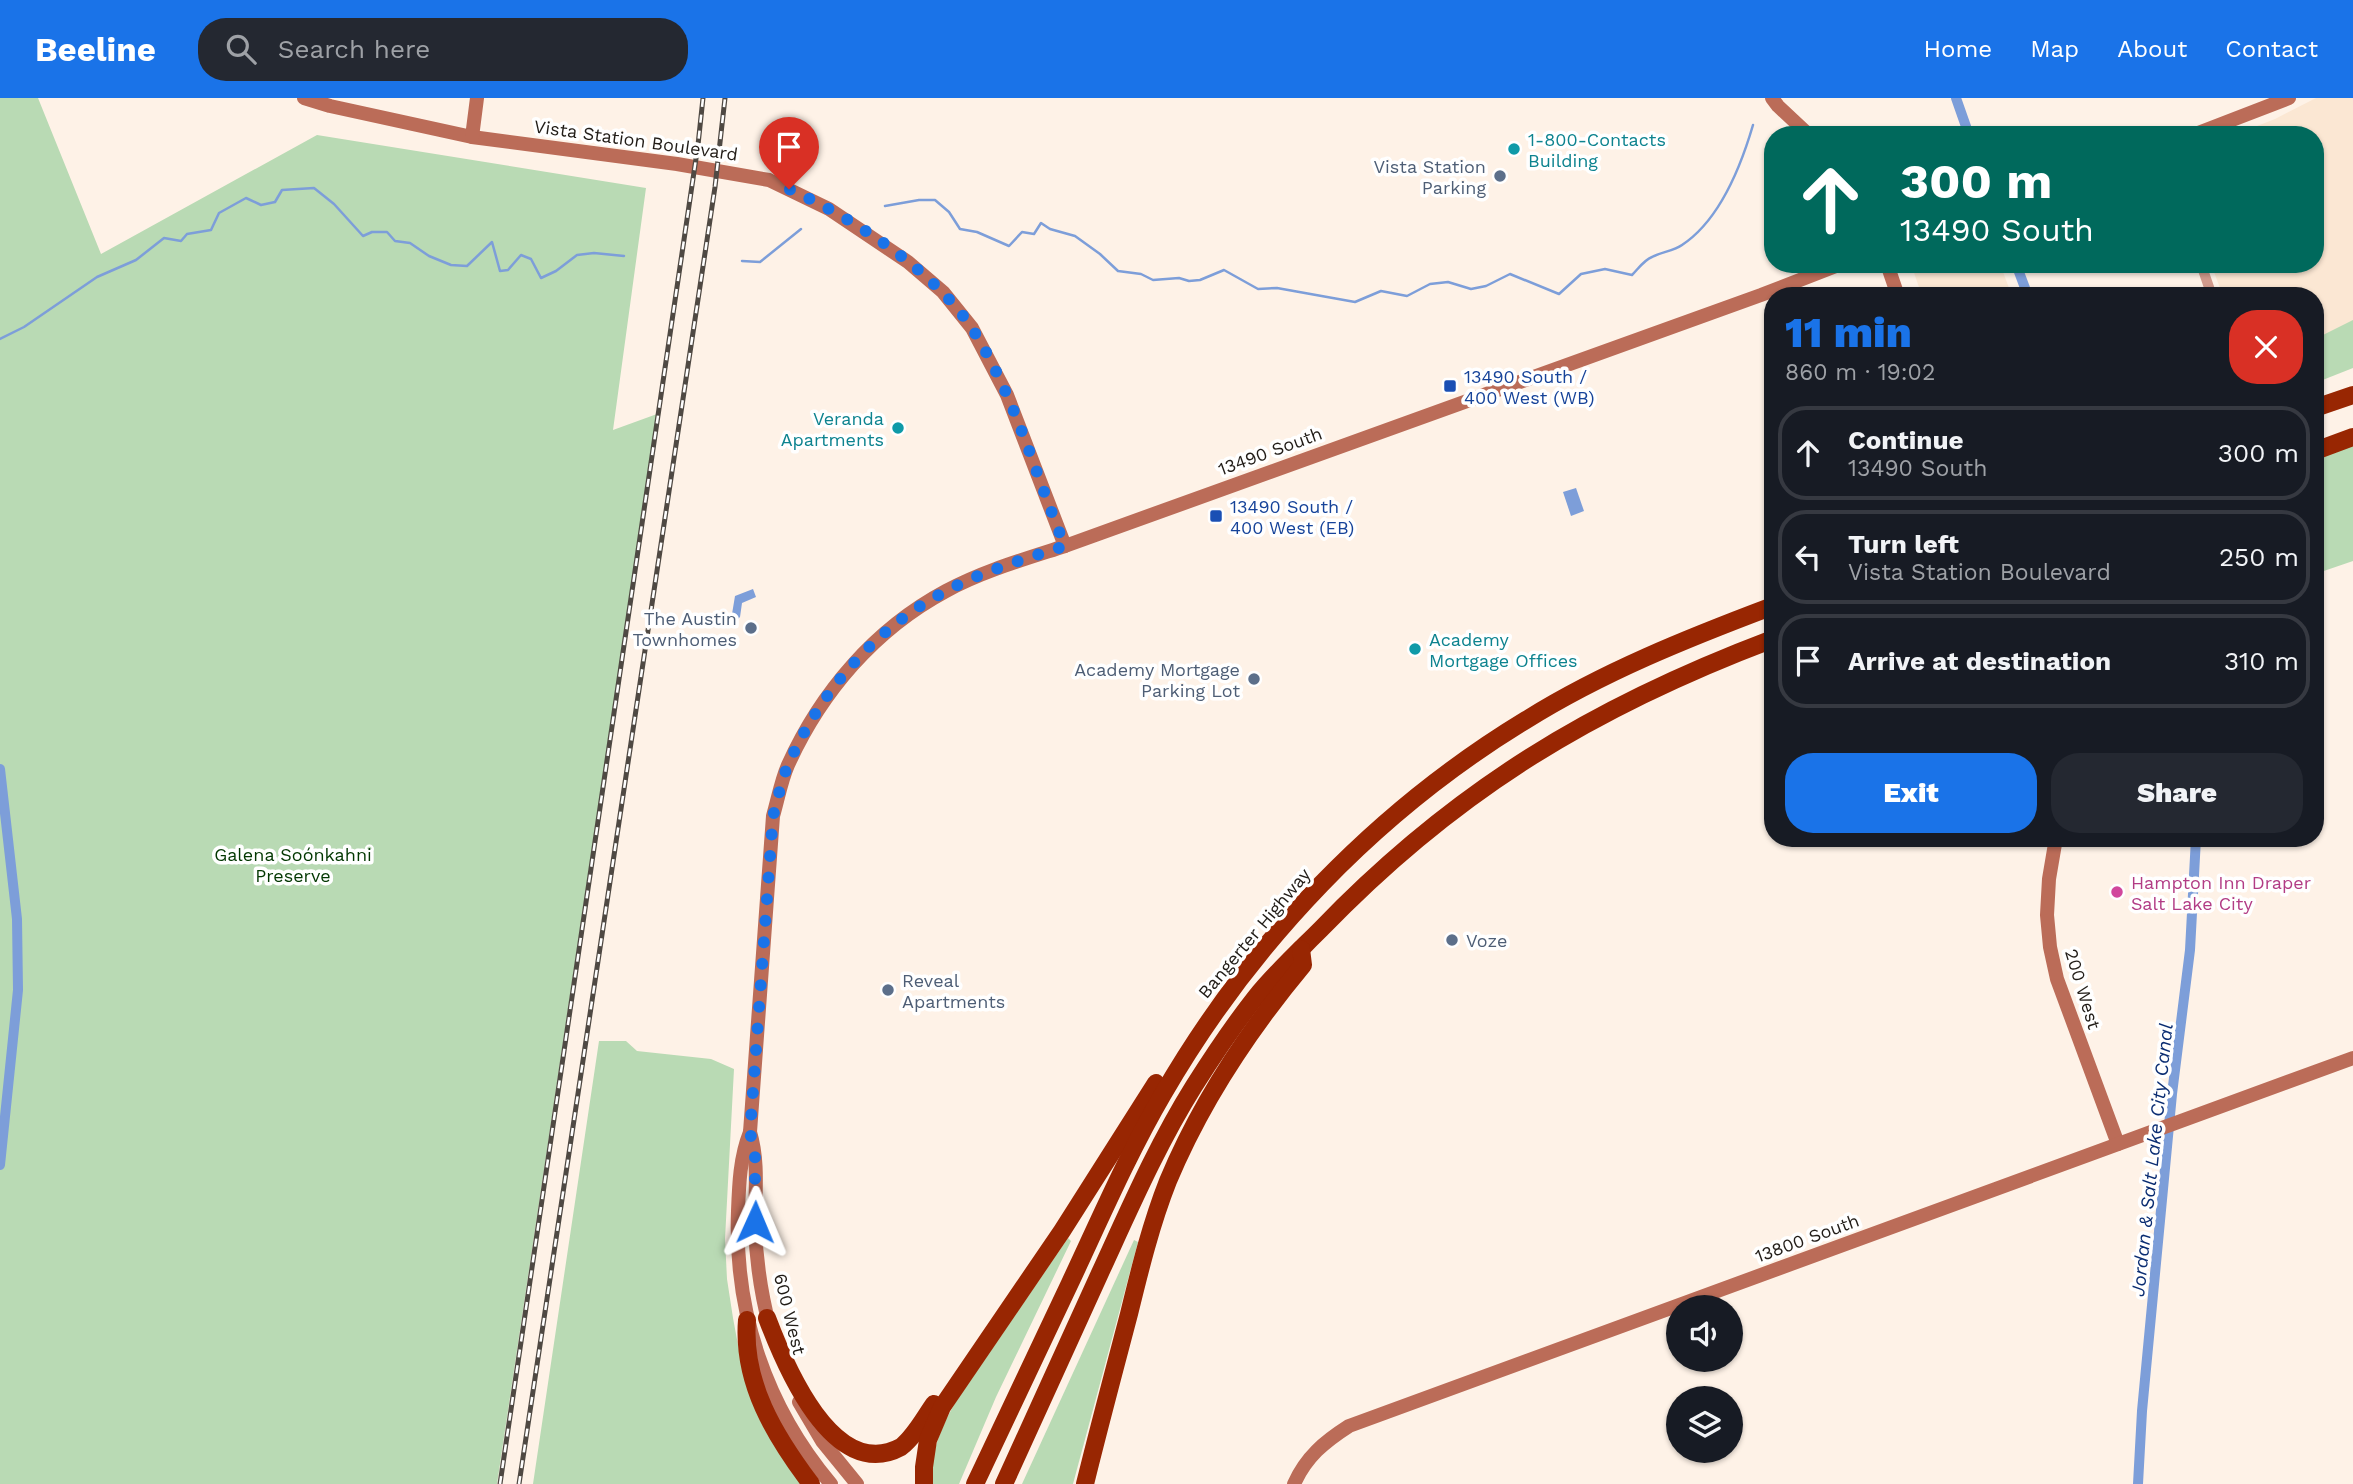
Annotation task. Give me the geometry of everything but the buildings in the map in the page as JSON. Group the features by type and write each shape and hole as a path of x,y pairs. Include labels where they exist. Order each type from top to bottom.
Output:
{"highway":[{"path":"2324,405 2353,395"},
{"path":"2324,437 2353,426"},
{"path":"2324,448 2353,437"},
{"name":"Bangerter Highway","path":"975,1484 1130,1155 1164,1091 1236,985 1329,876 1362,842 1423,791 1526,719 1637,661 1764,610"},
{"path":"1003,1484 1141,1185 1174,1121 1247,1008 1280,969 1394,858 1454,808 1518,762 1638,696 1764,642"},
{"path":"924,1484 925,1454 942,1407 1100,1173 1181,1042 1252,947 1299,893 1329,876"},
{"path":"1084,1484 1150,1233 1168,1183 1202,1110 1227,1067 1268,1008 1303,965 1301,949"},
{"path":"767,1318 792,1377 820,1423 839,1447 864,1457 881,1456 904,1445 951,1382 982,1349"},
{"path":"747,1320 747,1353 757,1393 782,1443 811,1484"}],"street":[{"name":"Vista Station Boulevard","path":"304,98 472,137 677,164 769,180 810,198 854,224 908,262 943,292 972,328 1007,395 1065,546"},
{"path":"472,137 477,98"},
{"path":"1772,98 1799,126"},
{"path":"2217,126 2289,98"},
{"name":"13490 South","path":"1782,287 1818,273"},
{"name":"13490 South","path":"785,773 808,727 851,664 908,614 945,591 988,572 1764,294"},
{"name":"600 West","path":"785,773 773,816 750,1132 755,1156 757,1259 767,1318 782,1364 803,1410 832,1456 857,1484"},
{"name":"200 West","path":"2055,847 2048,907 2050,947 2057,979 2118,1144"},
{"name":"13800 South","path":"1294,1483 1307,1460 1323,1442 1349,1426 2353,1058"},
{"name":"600 West","path":"750,1132 740,1171 737,1238 741,1293 747,1320 762,1371 783,1415 808,1455 831,1484"}],"shaded area":[{"path":"2316,98 2353,98 2353,322 2324,336 2324,287 2220,287 2214,273 2324,273 2324,126 2257,126"},
{"path":"1914,273 2003,273 2009,287 1919,287"}],"green space":[{"name":"Galena Soónkahni Preserve","path":"0,98 38,98 101,254 317,135 646,188 613,430 657,414 497,1484 0,1484"},
{"path":"2353,320 2353,368 2324,379 2324,334"},
{"path":"2353,442 2353,561 2324,571 2324,453"},
{"path":"599,1041 626,1041 637,1051 711,1059 734,1069 725,1239 733,1318 741,1361 805,1484 533,1484"},
{"path":"1068,1238 1071,1241 996,1397 959,1484 932,1484 934,1452 955,1403"},
{"path":"1134,1240 1138,1242 1073,1484 1022,1484"}],"water":[{"path":"1576,488 1584,511 1571,516 1563,492"},
{"path":"753,589 756,597 742,603 737,620 732,614 735,596"}],"waterway":[{"name":"Jordan & Salt Lake City Canal","path":"1956,98 1966,126"},
{"path":"885,206 935,200 949,212 960,229 977,232 1009,246 1022,232 1034,234 1041,223 1050,229 1075,236 1118,271 1141,274 1153,280 1200,280 1224,270 1258,289 1277,288 1355,302 1381,291 1407,296 1430,284 1448,282 1471,289 1486,286 1510,274 1559,294 1581,274 1605,269 1632,275 1649,258 1679,247 1695,234 1718,207 1727,191 1753,125"},
{"path":"0,339 24,327 97,277 136,260 164,238 181,241 187,234 211,230 219,213 246,198 261,205 275,202 282,190 314,188 334,204 363,236 372,232 387,232 395,241 410,243 429,256 451,265 467,266 492,242 500,271 508,270 521,255 531,259 541,278 556,271 577,255 594,253 624,256"},
{"path":"742,261 760,262 801,229"},
{"name":"Jordan & Salt Lake City Canal","path":"2019,273 2025,287"},
{"path":"0,769 17,919 18,990 0,1165"},
{"name":"Jordan & Salt Lake City Canal","path":"2138,1484 2142,1411 2172,1094 2190,950 2196,847"}],"railway":[{"path":"500,1484 703,98"},
{"path":"519,1484 715,187 725,98"}],"place":[{"name":"1-800-Contacts Building","path":"1514,149"},
{"name":"Vista Station Parking","path":"1500,176"},
{"name":"13490 South / 400 West (WB)","path":"1450,386"},
{"name":"Veranda Apartments","path":"898,428"},
{"name":"13490 South / 400 West (EB)","path":"1216,516"},
{"name":"The Austin Townhomes","path":"751,628"},
{"name":"Academy Mortgage Offices","path":"1415,649"},
{"name":"Academy Mortgage Parking Lot","path":"1254,679"},
{"name":"Hampton Inn Draper Salt Lake City","path":"2117,892"},
{"name":"Voze","path":"1452,940"},
{"name":"Reveal Apartments","path":"888,990"}],"route":[{"path":"755,1222 755,1156 750,1132 773,816 787,767 808,727 851,664 908,614 945,591 988,572 1065,546 1007,395 972,328 943,292 908,262 854,224 789,189"}]}
